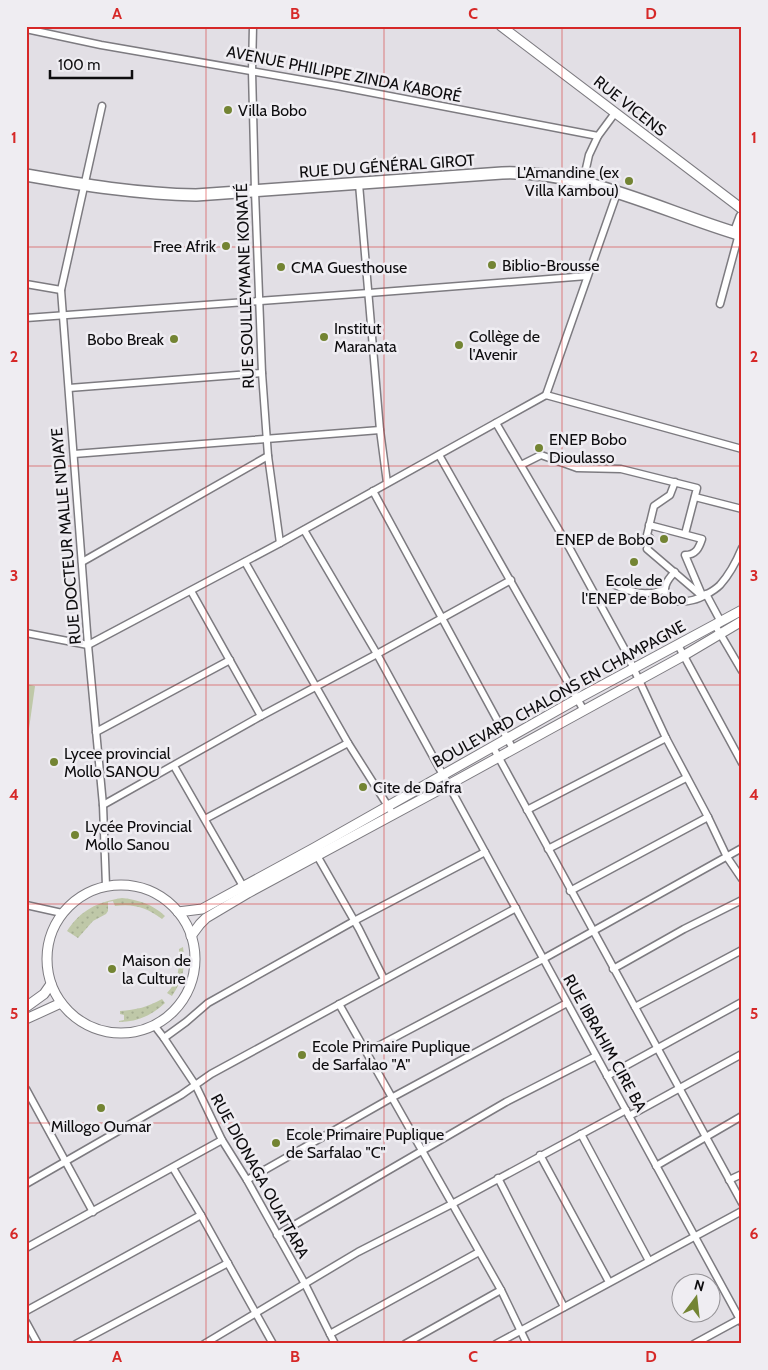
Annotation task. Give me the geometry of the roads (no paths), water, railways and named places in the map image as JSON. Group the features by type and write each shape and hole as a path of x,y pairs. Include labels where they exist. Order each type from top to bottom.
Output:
{"highway":[{"name":"RUE DU GÉNÉRAL GIROT","path":"26,175 146,193 202,195 522,173 542,174 583,182 739,234"},
{"path":"739,234 742,217"}],"main road":[{"name":"RUE VICENS","path":"501,26 742,209"},
{"name":"BOULEVARD CHALONS EN CHAMPAGNE","path":"315,852 388,806 577,699 742,610"},
{"name":"BOULEVARD CHALONS EN CHAMPAGNE","path":"178,912 202,909 245,890 315,852 394,814 683,656 742,621"},
{"path":"124,885 144,889 162,898 178,912 191,936 195,960 193,978 188,990 175,1010 154,1026 127,1033 92,1028 79,1020 62,1004 51,984 46,963 48,945 53,928 62,913 80,897 106,886 124,885"},
{"name":"BOULEVARD CHALONS EN CHAMPAGNE","path":"191,936 206,918 245,890"},
{"path":"26,1007 44,994 51,984"},
{"path":"26,1020 62,1004"}],"street":[{"name":"RUE SOULLEYMANE KONATÉ","path":"253,26 252,71 255,191 262,373 266,439 280,543"},
{"name":"AVENUE PHILIPPE ZINDA KABORÉ","path":"26,29 101,45 252,71 598,136"},
{"name":"RUE DOCTEUR MALLE N'DIAYE","path":"102,106 60,290 88,645 103,805 106,886"},
{"path":"583,182 589,155 598,136 615,113"},
{"path":"359,184 380,430 387,483"},
{"path":"26,634 88,645 246,562 546,395 617,193"},
{"path":"720,304 739,234"},
{"path":"26,318 369,294 587,276"},
{"path":"26,284 60,290"},
{"path":"69,388 262,373"},
{"path":"546,395 742,448"},
{"path":"496,423 570,548 634,669 686,778 728,857 742,879"},
{"path":"74,454 380,430"},
{"path":"439,455 583,710"},
{"path":"521,465 541,455 577,468 621,468 697,488 685,534"},
{"path":"82,562 268,456"},
{"path":"675,482 670,495 654,506 647,535 650,538 648,549 704,595"},
{"path":"373,491 513,749"},
{"path":"695,497 742,509"},
{"path":"649,524 702,539 698,549 690,555 684,555 718,624 720,634 742,672"},
{"path":"304,530 377,654 443,776"},
{"path":"675,572 665,583 664,590 666,595 673,600 693,600 719,586 742,548"},
{"path":"246,562 348,743 394,814"},
{"path":"103,805 261,716 511,580"},
{"path":"615,585 636,593 653,593 664,590"},
{"path":"190,591 261,716"},
{"path":"678,645 742,763"},
{"path":"96,732 230,660"},
{"path":"527,810 666,738"},
{"path":"205,819 348,743"},
{"path":"493,747 592,932 658,1048 704,1137 742,1204"},
{"path":"174,766 245,890"},
{"name":"RUE IBRAHIM CIRE BA","path":"443,776 741,1321"},
{"path":"548,850 686,778"},
{"path":"570,890 708,817"},
{"path":"367,1052 543,959 742,848"},
{"path":"315,852 384,979"},
{"path":"164,1038 208,1003 354,921 484,852"},
{"path":"613,969 684,929 742,900"},
{"path":"26,905 62,913"},
{"path":"26,1184 182,1095 211,1074 516,908"},
{"path":"635,1007 742,950"},
{"path":"607,1076 742,1002"},
{"path":"247,1180 393,1097 567,1003"},
{"path":"339,1004 501,1290 527,1344"},
{"name":"RUE DIONAGA OUATTARA","path":"154,1026 196,1086 222,1140 247,1180 305,1284 335,1344"},
{"path":"209,1343 358,1252 452,1204 540,1155 679,1089 742,1054"},
{"path":"277,1236 506,1102 596,1056"},
{"path":"26,1089 93,1212"},
{"path":"656,1166 742,1116"},
{"path":"581,1134 649,1261"},
{"path":"26,1248 222,1140"},
{"path":"540,1155 610,1282"},
{"path":"173,1168 202,1215 273,1344"},
{"path":"730,1180 742,1174"},
{"path":"498,1178 564,1307"},
{"path":"496,1344 742,1211"},
{"path":"26,1311 202,1215"},
{"path":"330,1334 479,1252"},
{"path":"76,1344 228,1263"},
{"path":"405,1344 501,1290"},
{"path":"695,1344 741,1321"},
{"path":"26,1322 38,1344"}],"place":[{"name":"Villa Bobo","path":"228,110"},
{"name":"L'Amandine (ex Villa Kambou)","path":"629,181"},
{"name":"Free Afrik","path":"226,246"},
{"name":"Biblio-Brousse","path":"492,265"},
{"name":"CMA Guesthouse","path":"281,267"},
{"name":"Institut Maranata","path":"324,337"},
{"name":"Bobo Break","path":"174,339"},
{"name":"Collège de l'Avenir","path":"459,345"},
{"name":"ENEP Bobo Dioulasso","path":"539,448"},
{"name":"ENEP de Bobo","path":"664,539"},
{"name":"Ecole de l'ENEP de Bobo","path":"634,562"},
{"name":"Lycee provincial Mollo SANOU","path":"54,762"},
{"name":"Cite de Dafra","path":"363,787"},
{"name":"Lycée Provincial Mollo Sanou","path":"75,835"},
{"name":"Maison de la Culture","path":"112,969"},
{"name":"Ecole Primaire Puplique de Sarfalao \"A\"","path":"302,1055"},
{"name":"Millogo Oumar","path":"101,1108"},
{"name":"Ecole Primaire Puplique de Sarfalao \"C\"","path":"276,1143"}]}
